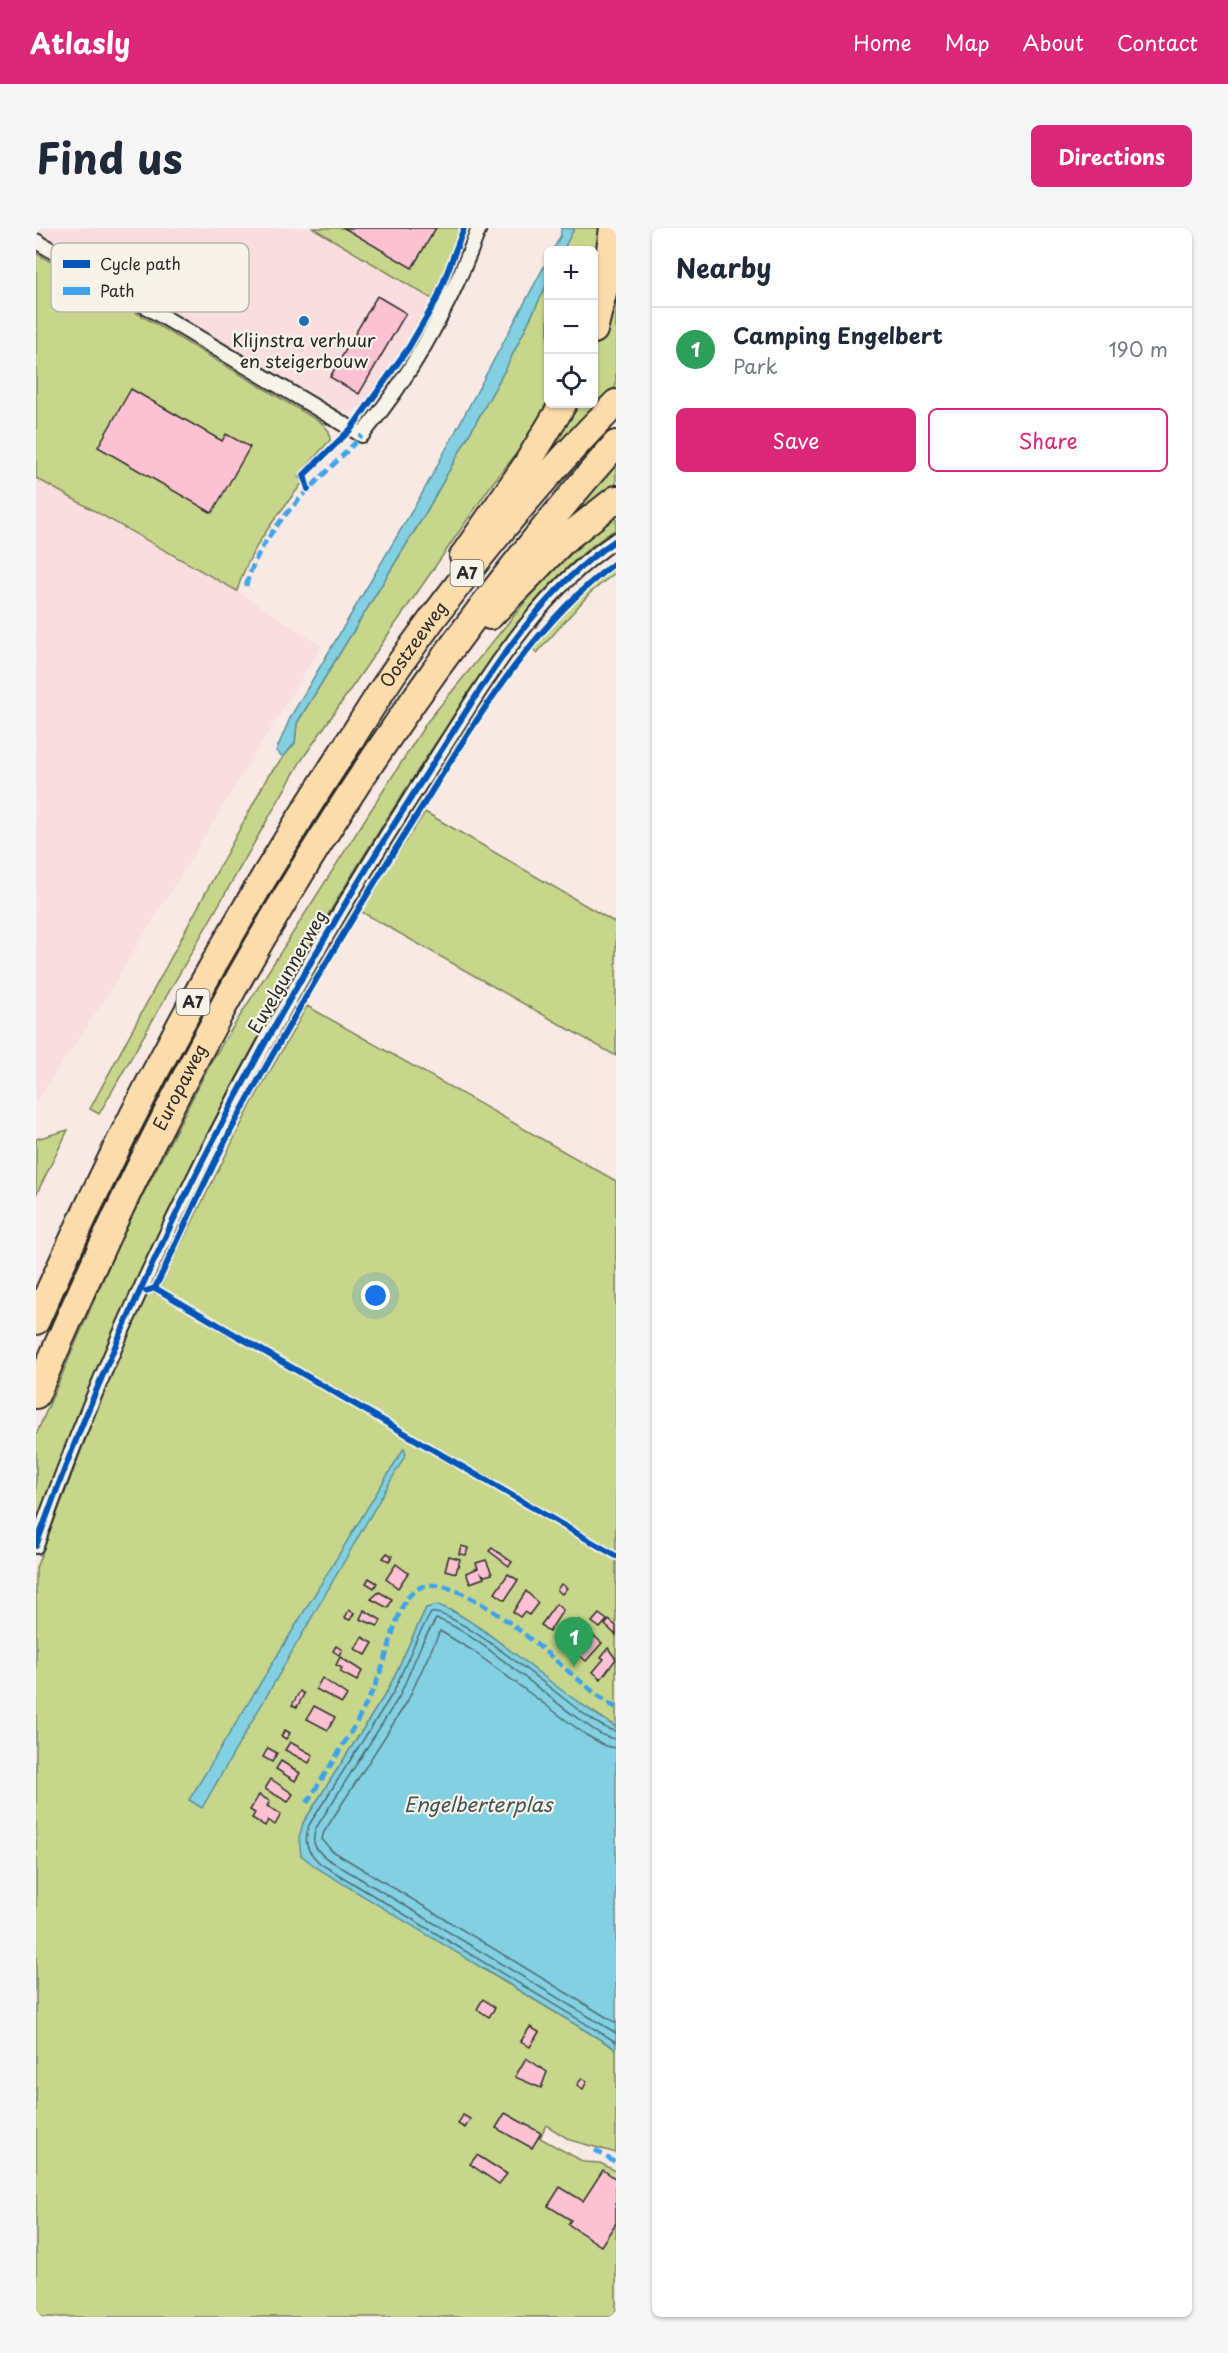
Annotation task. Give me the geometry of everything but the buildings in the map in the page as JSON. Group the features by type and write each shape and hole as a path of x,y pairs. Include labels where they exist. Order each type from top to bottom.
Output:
{"highway":[{"path":"598,313 606,280 613,228"},
{"name":"Oostzeeweg","path":"339,758 404,657 467,573 616,403"},
{"name":"A7","path":"339,758 391,665 444,582 525,467 561,408"},
{"name":"Oostzeeweg","path":"410,702 531,542 616,444"},
{"name":"A7","path":"410,702 564,540 616,499"},
{"name":"Europaweg","path":"36,1395 115,1218 210,1031 303,866 410,702"},
{"name":"Europaweg","path":"36,1321 65,1255 163,1056 274,860 339,758"}],"street":[{"path":"155,312 362,435 422,353 454,291 479,228"},
{"path":"36,241 51,250"},
{"name":"Euvelgunnerweg","path":"36,1546 63,1469 95,1391 216,1133 273,1026 330,927 399,815 508,649 557,587 616,540"}],"shaded area":[{"name":"Klijnstra verhuur en steigerbouw","path":"36,228 313,228 432,299 369,400 349,413 339,410 173,312 249,312 249,243 56,243 36,231"},
{"path":"36,478 237,591 321,646 97,1011 36,1102"}],"green space":[{"path":"313,228 461,228 432,299"},
{"path":"574,228 599,228 596,246 565,246"},
{"path":"36,253 51,262 51,312 135,312 322,423 329,431 330,440 298,476 303,482 256,547 237,591 36,478"},
{"path":"616,253 616,386 598,406 598,332"},
{"path":"544,290 544,408 529,438 492,484 301,761 99,1114 90,1109 268,776 295,743 297,723 425,514 506,368"},
{"path":"568,408 596,408 541,469 531,469"},
{"path":"616,458 616,492 553,543 569,510"},
{"path":"616,515 616,529 562,573 538,598 495,654 377,833 320,927 214,1120 165,1219 76,1420 36,1522 36,1435 121,1238 212,1060 427,722 548,574"},
{"path":"616,565 616,572 590,593 537,653 533,649 535,642 588,589"},
{"path":"425,812 616,923 616,1056 360,911"},
{"path":"307,1006 616,1181 616,1727 564,1693 486,1632 452,1610 426,1608 388,1690 303,1823 481,1968 616,2049 616,2153 570,2140 546,2125 540,2138 584,2162 600,2163 616,2171 616,2317 36,2317 36,1568 99,1404 145,1297 150,1293 158,1294 252,1103"},
{"path":"68,1130 36,1195 36,1139"}],"water":[{"path":"561,228 574,229 565,246 555,246 561,235"},
{"path":"544,266 544,290 506,368 425,514 297,723 295,743 283,757 276,751 291,716 423,492"},
{"path":"404,1448 406,1454 202,1808 189,1800"},
{"name":"Engelberterplas","path":"438,1605 480,1628 590,1711 616,1727 616,2049 317,1868 301,1855 299,1838 303,1823 388,1690 426,1608"}],"marked path":[{"path":"246,586 254,564 279,523 362,435"},
{"path":"307,1803 367,1703 404,1604 414,1591 424,1586 433,1585 455,1590 489,1608 616,1708"},
{"path":"595,2150 616,2163"}],"cycle path":[{"path":"308,489 304,475 351,429 409,347 437,299 464,228"},
{"path":"36,1546 74,1444 161,1245 210,1147 314,956 428,771 511,645 559,588 616,540"},
{"path":"155,1288 216,1159 259,1079 345,931 457,751 528,649 584,588 616,562"},
{"path":"146,1291 155,1288 616,1556"}],"place":[{"name":"Klijnstra verhuur en steigerbouw","path":"304,321"},
{"name":"Camping Engelbert","path":"574,1667"}]}
